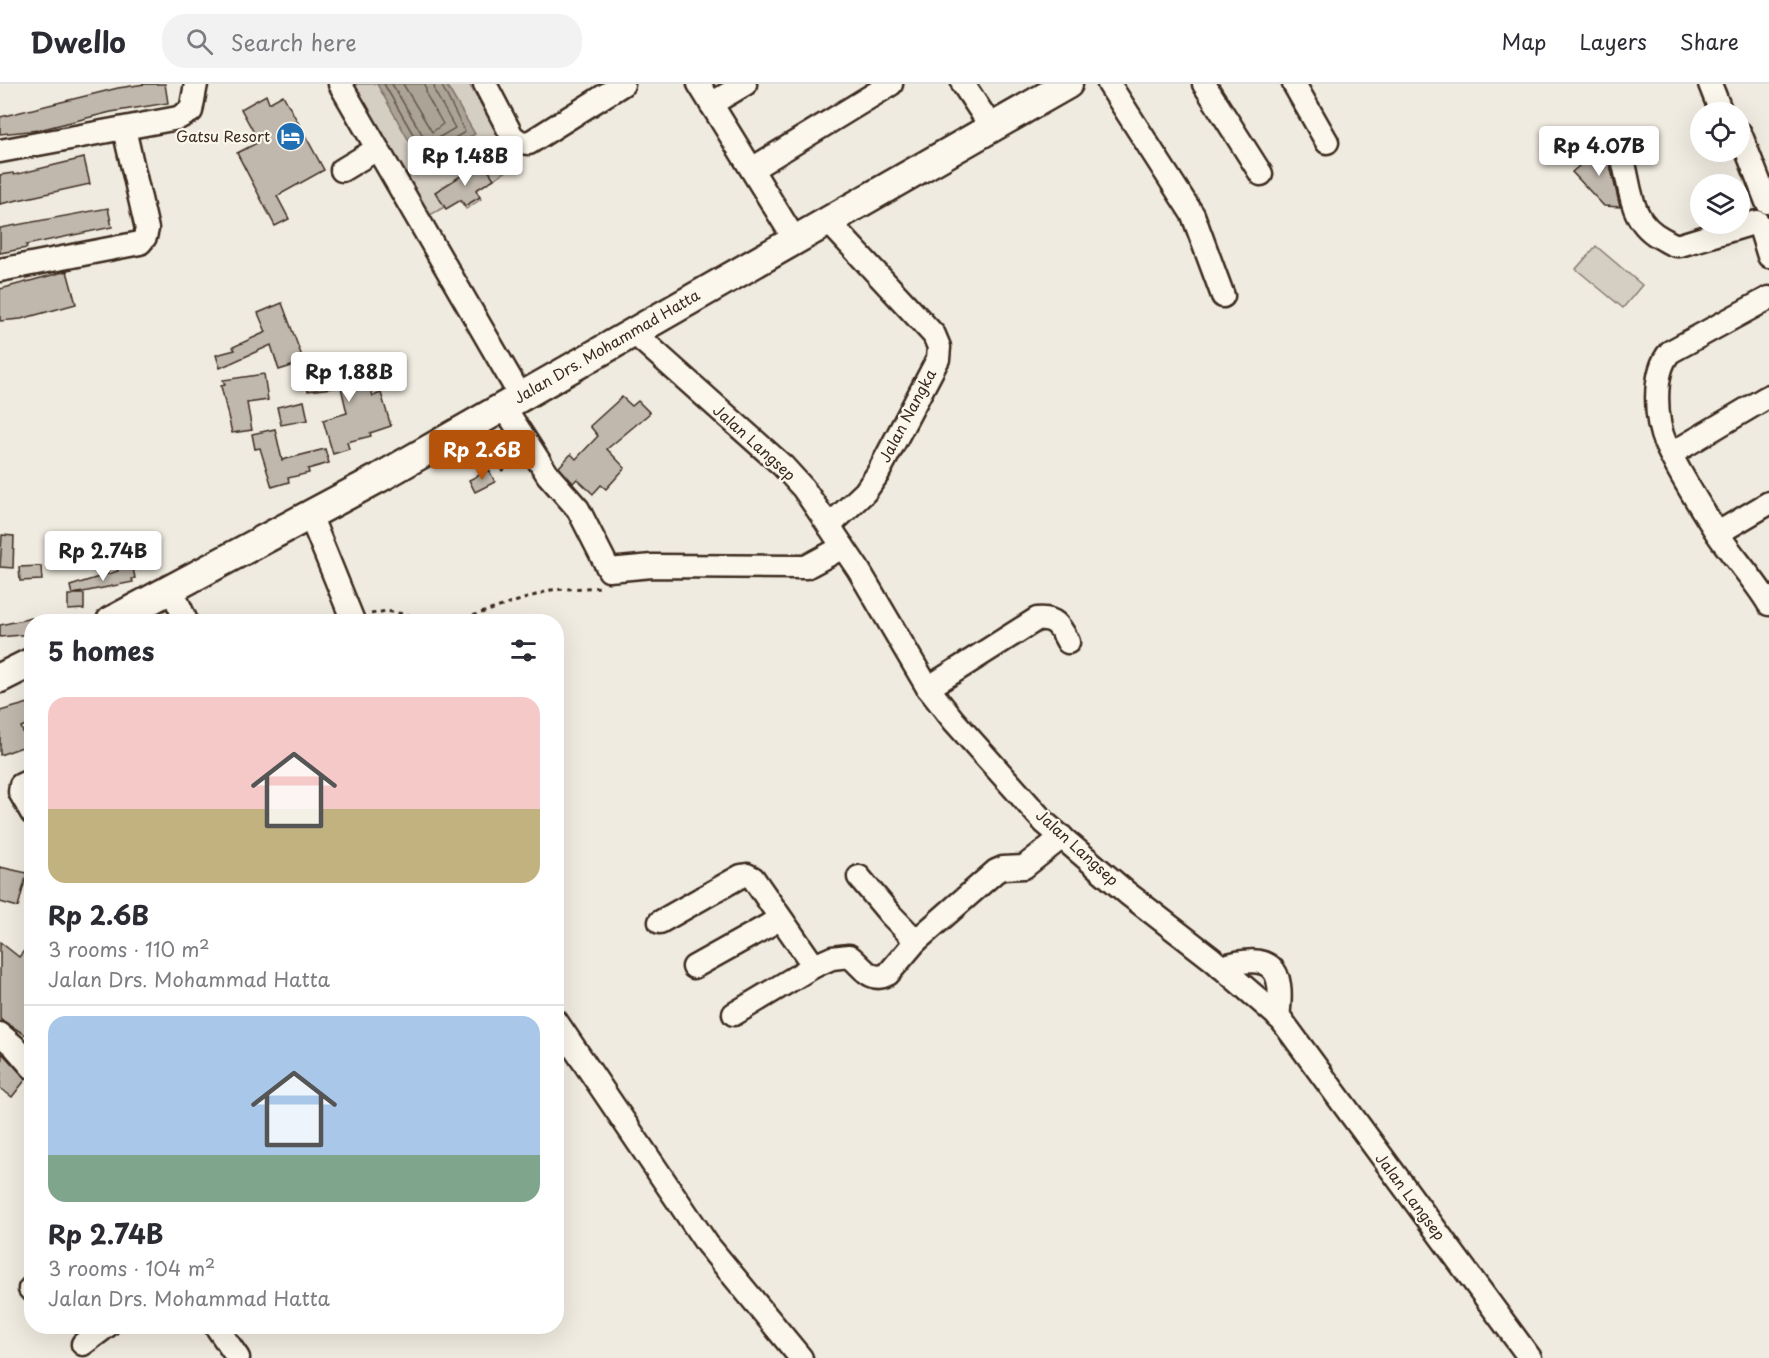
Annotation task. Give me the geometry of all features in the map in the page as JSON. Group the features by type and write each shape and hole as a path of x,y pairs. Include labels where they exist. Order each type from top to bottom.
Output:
{"main road":[{"name":"Jalan Drs. Mohammad Hatta","path":"124,614 310,516 1068,84"},
{"path":"0,678 24,666"}],"street":[{"path":"0,151 178,118 190,111 196,84"},
{"path":"340,84 512,402 548,475 578,509 609,570 652,566 806,567 843,548"},
{"path":"484,84 512,136 520,142 529,143 622,84"},
{"path":"699,84 795,240"},
{"path":"711,104 745,84"},
{"path":"752,169 891,84"},
{"path":"963,84 992,128"},
{"path":"1109,84 1193,215 1223,296"},
{"path":"1204,84 1262,174"},
{"path":"1294,84 1327,142"},
{"path":"1710,84 1717,102"},
{"path":"1722,84 1728,102"},
{"path":"0,270 140,243 147,229 124,129"},
{"path":"342,170 377,149"},
{"path":"1621,153 1639,221 1652,233 1671,243 1680,245 1759,214"},
{"path":"1740,162 1759,214"},
{"path":"1747,162 1769,255"},
{"name":"Jalan Nangka","path":"828,221 934,335 939,347 938,359 877,475 865,492 829,526"},
{"path":"1671,243 1676,236 1690,232"},
{"path":"1769,298 1670,352 1665,358 1657,386 1658,408 1665,443 1718,533 1769,604"},
{"name":"Jalan Langsep","path":"633,332 783,466 803,488 862,577 928,688 1045,823 1127,893 1221,967 1278,1017 1530,1358"},
{"path":"1671,454 1769,396"},
{"path":"1718,533 1769,503"},
{"path":"310,516 355,614"},
{"path":"171,588 183,614"},
{"path":"928,688 1037,619 1047,618 1058,623 1068,642"},
{"path":"24,784 21,785 20,792 24,799"},
{"path":"734,1014 832,957 849,956 870,975 882,978 916,941 996,871 1003,868 1024,867 1062,837"},
{"path":"660,922 741,876 747,875 753,878 814,966"},
{"path":"859,877 916,941"},
{"path":"694,967 780,919"},
{"path":"1221,967 1257,961 1269,965 1277,974 1281,984 1278,1017"},
{"path":"564,1033 707,1244 801,1358"},
{"path":"0,1034 24,1058"},
{"path":"83,1344 96,1334"},
{"path":"222,1334 238,1358"}],"path":[{"path":"478,614 551,590 603,587"},
{"path":"368,614 386,611 403,614"}],"shaded area":[{"path":"352,84 469,84 517,165 475,190 481,199 466,209 459,199 423,219"},
{"path":"1596,246 1642,285 1623,308 1576,269"}],"water":[{"path":"377,84 446,84 475,134 422,164"}],"building":[{"path":"165,84 168,103 111,112 39,130 0,134 0,117 118,88"},
{"path":"266,95 269,103 283,95 324,170 277,196 289,219 275,226 237,153 259,142 241,109"},
{"path":"1609,140 1611,144 1608,157 1620,207 1604,206 1572,172"},
{"path":"84,158 90,184 0,204 0,175 13,173 14,175"},
{"path":"483,162 494,179 476,190 480,197 465,206 461,200 446,209 435,192"},
{"path":"108,208 112,227 26,245 27,248 0,253 0,228"},
{"path":"67,271 76,304 21,319 0,321 0,289"},
{"path":"282,303 304,362 279,370 271,345 220,368 216,355 235,350 233,347 266,332 258,313"},
{"path":"360,359 373,396 381,393 391,426 370,433 371,436 347,442 349,449 333,454 323,420 347,413 341,387 308,391 304,368"},
{"path":"264,374 268,400 247,403 252,430 232,433 221,386 225,385 223,380"},
{"path":"622,397 632,406 638,401 650,413 607,449 625,468 606,489 601,485 593,494 577,479 573,483 559,467 571,454 576,459 598,436 590,426"},
{"path":"304,401 308,420 281,425 277,407"},
{"path":"275,429 282,460 325,449 329,463 308,469 309,473 288,478 289,482 272,487 260,448 255,449 252,434"},
{"path":"505,438 519,459 502,471 487,449"},
{"path":"489,470 495,482 475,492 469,480"},
{"path":"2,535 14,536 13,568 0,567"},
{"path":"51,540 74,540 74,553 51,554"},
{"path":"130,554 135,578 132,579 133,582 73,594 84,594 84,609 68,610 68,595 72,595 70,586 118,571 115,557"},
{"path":"41,566 42,580 20,581 19,567"},
{"path":"24,620 24,635 0,637 0,625"},
{"path":"24,704 24,726 21,727 24,746 0,755 0,711"},
{"path":"0,867 24,872 24,884 18,907 0,902"},
{"path":"0,942 19,957 24,951 24,1034 0,1019"},
{"path":"2,1053 24,1077 24,1082 12,1097 0,1088"}],"place":[{"name":"Gatsu Resort","path":"291,137"}]}
